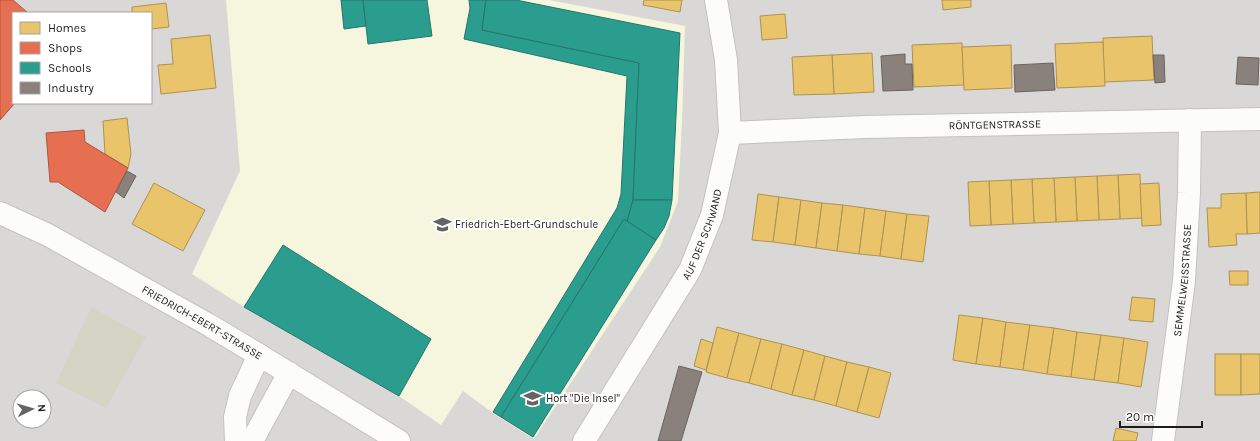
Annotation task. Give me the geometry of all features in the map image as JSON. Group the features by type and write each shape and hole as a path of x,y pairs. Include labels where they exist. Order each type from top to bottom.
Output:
{"street":[{"name":"AUF DER SCHWAND","path":"584,441 690,270 712,215 730,133 726,60 716,0"},
{"name":"RÖNTGENSTRASSE","path":"730,133 865,127 1260,119"},
{"name":"SEMMELWEISSTRASSE","path":"1168,441 1184,281 1189,193 1190,120"},
{"name":"FRIEDRICH-EBERT-STRASSE","path":"0,213 48,236 259,355 399,441"},
{"path":"236,441 235,417 240,396 259,355"},
{"path":"252,441 289,373"}],"shaded area":[{"path":"0,0 1260,0 1260,441 0,441"},
{"name":"Friedrich-Ebert-Grundschule","path":"226,0 549,0 685,26 678,201 660,247 534,439 493,413 463,391 441,425 399,396 244,307 192,274 240,171"},
{"path":"91,307 146,337 106,408 56,383"}],"building: Homes":[{"path":"644,0 682,0 680,12 643,5"},
{"path":"942,0 971,0 971,7 943,10"},
{"path":"166,3 169,27 152,29 152,12 132,12 132,7"},
{"path":"785,14 787,38 762,40 760,16"},
{"path":"210,35 216,88 161,94 158,65 173,64 171,39"},
{"path":"1152,36 1154,80 1104,82 1103,38"},
{"path":"1103,42 1105,86 1057,88 1055,44"},
{"path":"962,43 964,85 914,87 912,45"},
{"path":"1011,45 1012,88 964,90 962,47"},
{"path":"872,53 874,92 834,94 832,55"},
{"path":"832,55 834,94 794,95 792,57"},
{"path":"127,118 131,154 128,168 105,154 103,121"},
{"path":"1140,174 1142,218 1120,219 1118,175"},
{"path":"1118,175 1120,219 1099,220 1097,176"},
{"path":"1097,176 1099,220 1077,221 1075,177"},
{"path":"1075,177 1077,221 1056,222 1054,178"},
{"path":"1054,178 1056,222 1034,223 1032,179"},
{"path":"1032,179 1034,223 1013,224 1011,180"},
{"path":"1011,180 1013,224 991,225 989,181"},
{"path":"989,181 991,225 970,226 968,182"},
{"path":"154,183 205,210 183,251 132,224"},
{"path":"1159,183 1161,225 1142,226 1140,184"},
{"path":"1260,192 1260,233 1247,234 1246,193"},
{"path":"1246,193 1247,234 1236,234 1237,245 1209,247 1207,208 1221,208 1221,194"},
{"path":"758,194 779,197 773,242 752,240"},
{"path":"779,197 801,200 795,245 773,242"},
{"path":"801,200 822,203 816,248 795,245"},
{"path":"822,203 843,205 837,251 816,248"},
{"path":"843,205 865,208 859,254 837,251"},
{"path":"865,208 886,211 880,256 859,254"},
{"path":"886,211 907,214 901,259 880,256"},
{"path":"907,214 929,216 923,262 901,259"},
{"path":"1229,271 1248,271 1248,285 1230,285"},
{"path":"1132,297 1155,299 1153,322 1129,320"},
{"path":"959,315 983,318 976,364 953,360"},
{"path":"983,318 1006,322 1000,367 976,364"},
{"path":"1006,322 1030,325 1023,370 1000,367"},
{"path":"1030,325 1054,328 1047,374 1023,370"},
{"path":"717,327 739,333 727,378 706,372"},
{"path":"1054,328 1077,332 1071,377 1047,374"},
{"path":"1077,332 1101,335 1094,380 1071,377"},
{"path":"739,333 761,339 749,383 727,378"},
{"path":"1101,335 1124,338 1118,383 1094,380"},
{"path":"1124,338 1148,342 1141,387 1118,383"},
{"path":"701,339 713,343 706,370 694,366"},
{"path":"761,339 782,344 771,389 749,383"},
{"path":"782,344 804,350 792,395 771,389"},
{"path":"804,350 825,356 814,400 792,395"},
{"path":"1215,354 1241,354 1241,395 1215,395"},
{"path":"1241,354 1260,354 1260,394 1241,395"},
{"path":"825,356 847,362 836,406 814,400"},
{"path":"847,362 869,367 857,412 836,406"},
{"path":"869,367 891,373 879,418 857,412"},
{"path":"1116,428 1138,433 1136,441 1113,441"}],"building: Shops":[{"path":"0,0 13,0 27,12 12,12 12,104 14,104 0,120"},
{"path":"84,130 85,142 128,168 105,212 58,182 50,182 46,133"}],"building: Schools":[{"path":"341,0 363,0 366,26 344,29"},
{"path":"363,0 427,0 432,36 368,44"},
{"path":"469,0 486,0 482,30 639,63 633,200 627,222 624,219 501,417 493,412 617,208 621,194 627,76 464,39 470,8"},
{"path":"486,0 516,0 680,33 672,200 633,200 639,63 482,30"},
{"path":"633,200 672,200 669,216 664,228 656,240 627,222"},
{"path":"624,219 656,240 533,437 501,417"},
{"path":"283,245 431,339 399,396 244,307"}],"building: Industry":[{"path":"905,54 905,64 912,64 913,90 883,91 881,56"},
{"path":"1153,55 1164,55 1165,82 1155,83"},
{"path":"1238,57 1259,58 1258,85 1236,84"},
{"path":"1053,63 1055,90 1015,92 1014,65"},
{"path":"127,171 136,176 124,198 116,192"},
{"path":"679,366 702,372 681,441 658,441"}],"place":[{"name":"Friedrich-Ebert-Grundschule","path":"442,224"},
{"name":"Hort \"Die Insel\"","path":"533,398"}]}
